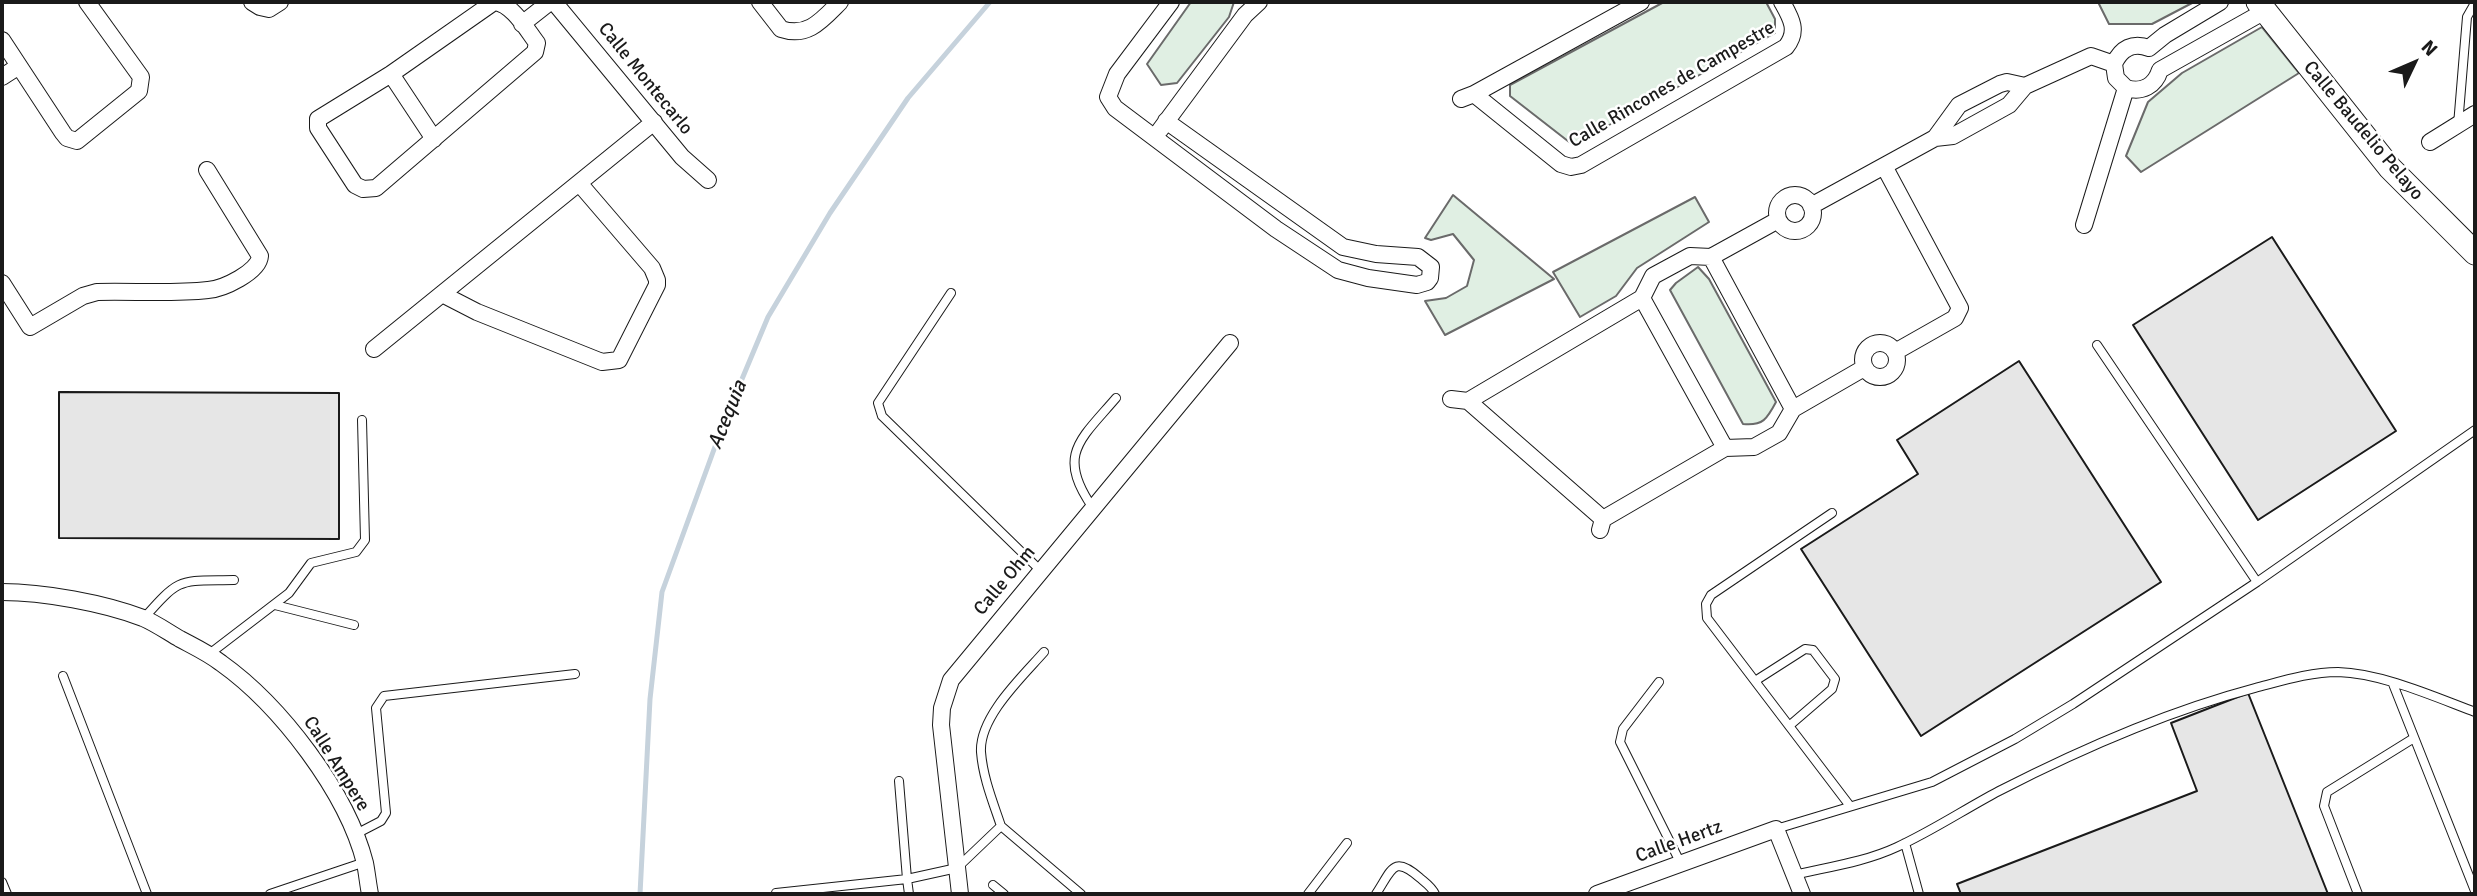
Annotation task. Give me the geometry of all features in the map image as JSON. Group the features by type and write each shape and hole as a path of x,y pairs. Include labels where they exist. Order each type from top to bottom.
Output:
{"street":[{"path":"2,40 62,133 72,141 77,141 139,91 142,83 141,77 86,2"},
{"path":"252,2 269,9 280,2"},
{"path":"494,2 504,4 537,43 536,52 376,188 363,189 355,185 318,128 318,119 391,74 494,2"},
{"name":"Calle Montecarlo","path":"522,24 552,2 682,157 708,180"},
{"path":"760,2 781,29 791,33 808,31 840,2"},
{"path":"1166,121 1343,247 1366,253 1418,257 1431,267 1430,278 1417,285 1352,275 1338,270 1276,229 1115,108 1108,97 1117,74 1171,2"},
{"path":"1155,137 1245,15 1259,2"},
{"name":"Calle Rincones de Campestre","path":"1641,2 1467,97 1562,164 1572,167 1581,165 1786,47 1794,29 1782,2"},
{"path":"2149,48 2165,35 2220,2"},
{"path":"2160,70 2261,6"},
{"name":"Calle Baudelio Pelayo","path":"2261,6 2390,168 2475,253"},
{"path":"2132,45 2149,48 2159,61 2158,78 2149,87 2133,90 2126,88 2116,78 2114,64 2118,54 2132,45"},
{"path":"1811,206 1935,138 1953,135 2009,105 2025,86 2091,56 2114,64"},
{"path":"2,77 19,66"},
{"path":"391,74 434,139"},
{"path":"1935,138 1959,105 2000,84 2007,82 2025,86"},
{"path":"2084,225 2126,88"},
{"path":"2430,142 2475,114"},
{"path":"374,349 654,122"},
{"path":"2458,125 2475,130"},
{"path":"1884,166 1960,307 1955,318 1895,352"},
{"path":"2,283 30,327 83,296 97,292 209,290 233,281 256,267 260,256 207,170"},
{"path":"442,294 477,312 602,362 619,360 657,285 657,279 652,268 579,183"},
{"path":"1798,195 1805,198 1811,206 1811,222 1800,231 1786,229 1778,220 1779,203 1787,196 1798,195"},
{"path":"1276,229 1290,210"},
{"path":"1778,220 1711,257 1690,256 1653,276 1642,298 1460,400 1602,524 1725,448 1754,447 1779,433 1793,408 1864,368"},
{"path":"1711,257 1793,408"},
{"path":"1642,298 1725,448"},
{"name":"Calle Ohm","path":"960,894 941,725 945,695 951,680 1230,343"},
{"path":"1886,344 1895,352 1897,365 1887,377 1874,377 1864,368 1863,356 1871,345 1886,344"},
{"name":"Calle Ampere","path":"2,592 20,592 100,605 144,618 221,663 292,729 340,803 365,862 370,894"},
{"path":"1776,828 1802,894"},
{"name":"Calle Hertz","path":"1597,894 1776,828"}],"lane":[{"path":"2458,125 2467,17 2475,3"},
{"path":"951,293 878,402 878,408 882,416 1041,571"},
{"path":"2097,345 2258,582"},
{"path":"1093,508 1080,489 1074,470 1074,455 1076,446 1084,435 1116,398"},
{"path":"208,655 275,605 297,585 311,563 356,552 365,540 362,419"},
{"path":"1776,828 1931,782 2014,739 2073,704 2258,582 2475,430"},
{"path":"1832,513 1711,595 1706,604 1707,618 1850,806"},
{"path":"144,618 168,591 180,583 234,580"},
{"path":"275,605 354,625"},
{"path":"1755,681 1805,649 1812,650 1835,679 1832,689 1790,726"},
{"path":"1044,652 1003,698 985,734 981,750 986,779 1001,826 1081,894"},
{"path":"1794,875 1853,862 1905,843 1998,792 2090,747 2226,696 2313,673 2365,675 2426,693 2475,712"},
{"path":"354,835 379,822 386,813 376,708 384,696 575,674"},
{"path":"63,676 148,894"},
{"path":"1659,682 1623,729 1620,742 1681,864"},
{"path":"2393,684 2475,891"},
{"path":"2358,894 2324,806 2325,797 2327,792 2414,738"},
{"path":"899,781 909,894"},
{"path":"776,893 907,878 957,868 1001,826"},
{"path":"1308,894 1347,843"},
{"path":"1905,843 1919,894"},
{"path":"270,894 365,862"},
{"path":"1376,894 1395,867 1400,865 1407,866 1433,888 1435,894"},
{"path":"2,882 7,894"},
{"path":"993,885 1004,894"}],"green space":[{"path":"1191,2 1234,2 1229,17 1177,83 1161,85 1147,64"},
{"path":"1664,2 1766,2 1775,19 1775,33 1573,145 1510,96 1510,85"},
{"path":"2098,2 2194,2 2152,24 2109,24"},
{"path":"2262,27 2299,73 2141,172 2126,156 2148,102 2182,73"},
{"path":"1453,195 1554,279 1445,335 1425,301 1446,298 1467,286 1474,260 1453,234 1431,240 1425,238"},
{"path":"1695,197 1709,222 1637,268 1616,296 1580,317 1553,272"},
{"path":"1698,267 1709,279 1776,402 1767,417 1760,422 1743,424 1670,290"}],"building":[{"path":"2272,237 2396,431 2258,520 2133,325"},
{"path":"2019,361 2161,582 1921,736 1801,549 1918,474 1897,440"},
{"path":"59,392 339,393 339,539 59,538"},
{"path":"2248,693 2328,894 1961,894 1957,884 2197,791 2171,723"}],"waterway":[{"name":"Acequia","path":"640,894 650,699 662,592 724,422 768,317 830,213 908,98 990,2"}]}
